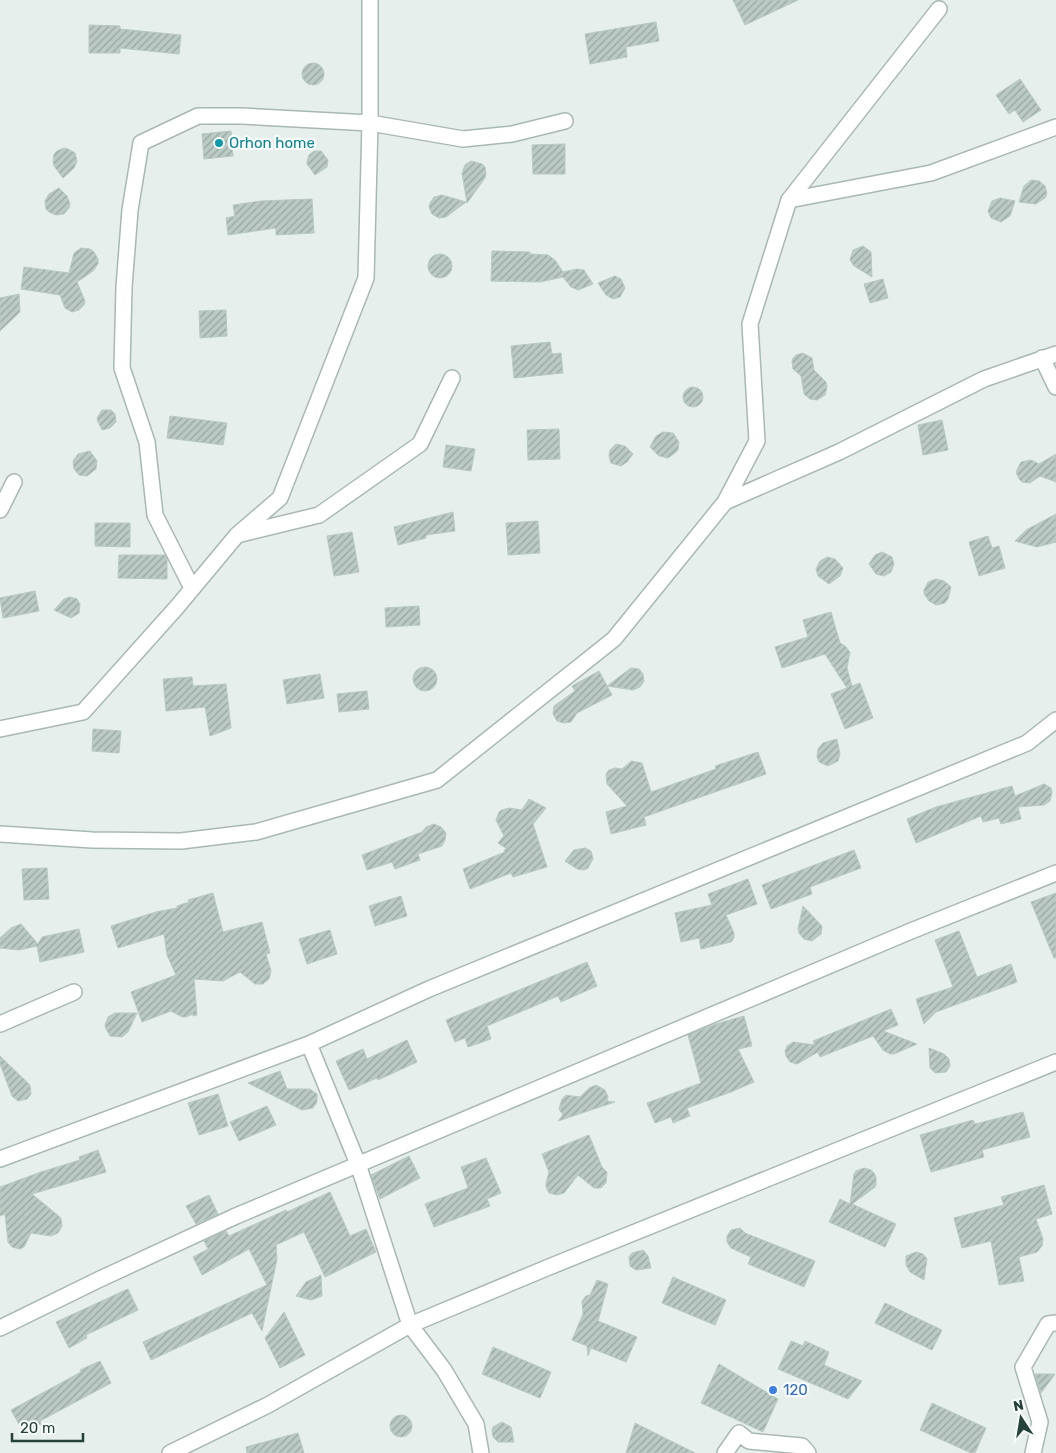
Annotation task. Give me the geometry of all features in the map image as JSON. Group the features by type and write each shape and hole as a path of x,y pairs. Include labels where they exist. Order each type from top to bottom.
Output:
{"street":[{"path":"0,729 83,712 177,608 238,535 280,498 366,278 370,123 370,0"},
{"path":"0,834 92,840 181,841 256,832 437,780 614,639 726,502 758,441 750,324 789,200 939,9"},
{"path":"192,588 155,515 147,442 122,368 124,287 130,210 141,143 198,116 242,116 370,123 463,139 512,134 565,121"},
{"path":"789,200 931,173 1056,127"},
{"path":"726,502 839,452 984,379 1049,356 1056,387"},
{"path":"238,535 320,515 420,444 452,378"},
{"path":"0,510 14,482"},
{"path":"0,1159 309,1044 438,986 1027,743 1056,720"},
{"path":"0,1328 236,1216 912,931 1056,873"},
{"path":"0,1024 74,992"},
{"path":"309,1044 358,1164 410,1325 444,1370 476,1424 481,1453"},
{"path":"170,1453 268,1405 410,1325 1056,1062"},
{"path":"1033,1453 1040,1422 1023,1367 1048,1324 1056,1323"},
{"path":"725,1453 739,1433 749,1441 802,1446 808,1453"}],"building":[{"path":"733,0 798,0 745,25"},
{"path":"656,22 659,41 626,47 627,57 590,64 585,34"},
{"path":"89,25 120,26 120,29 181,35 179,54 120,48 120,53 89,53"},
{"path":"313,63 321,66 324,74 321,82 313,85 305,82 302,74 305,66"},
{"path":"1020,79 1041,110 1023,122 1015,110 1009,114 996,95"},
{"path":"231,131 233,156 204,159 202,134"},
{"path":"565,144 565,174 533,174 532,145"},
{"path":"64,148 75,153 77,161 74,168 63,178 54,166 53,161 54,154"},
{"path":"314,151 321,151 328,160 327,167 315,175 307,164 309,155"},
{"path":"471,161 482,164 485,167 486,174 467,203 462,173 465,165"},
{"path":"1031,180 1039,181 1045,186 1047,194 1045,198 1036,204 1019,202 1024,186"},
{"path":"59,188 67,196 70,204 64,214 56,215 46,209 45,201 49,194"},
{"path":"442,195 466,202 446,217 439,218 432,214 429,207 434,197"},
{"path":"1000,198 1015,201 1010,216 1001,222 991,218 988,211 992,201"},
{"path":"312,199 314,233 276,235 276,228 228,235 226,218 235,216 233,205 261,201"},
{"path":"863,246 871,252 872,277 854,266 850,260 853,250"},
{"path":"81,248 90,249 94,252 98,259 98,264 93,271 77,282 85,301 79,310 72,312 65,308 60,295 21,289 24,267 69,273 74,253"},
{"path":"492,251 530,252 530,254 548,255 555,260 563,272 577,269 584,270 593,284 578,290 571,287 563,277 540,282 491,281"},
{"path":"440,254 449,257 452,266 449,275 440,278 431,275 428,266 431,257"},
{"path":"615,276 621,279 625,288 620,297 613,299 606,295 598,283"},
{"path":"883,279 888,298 870,303 864,284"},
{"path":"19,294 20,312 0,331 0,298"},
{"path":"226,310 227,336 200,338 199,311"},
{"path":"550,342 552,354 561,353 563,373 514,378 511,346"},
{"path":"803,353 812,358 814,370 826,382 825,395 817,400 810,399 804,394 801,376 793,369 793,358"},
{"path":"693,387 700,390 703,397 700,404 693,407 686,404 683,397 686,390"},
{"path":"102,410 111,410 115,414 116,422 110,428 102,430 97,418"},
{"path":"170,416 227,423 223,445 167,438"},
{"path":"942,420 948,450 923,455 918,425"},
{"path":"559,429 560,459 528,460 527,430"},
{"path":"663,432 673,433 679,442 678,450 668,458 659,456 650,447 656,436"},
{"path":"616,444 625,446 633,454 621,466 611,463 609,456 610,450"},
{"path":"446,445 475,449 471,471 443,467"},
{"path":"90,451 97,461 96,469 87,476 79,475 74,469 73,461 78,454"},
{"path":"1056,454 1056,482 1040,476 1030,483 1022,482 1019,479 1016,472 1021,462 1031,460 1039,464"},
{"path":"453,512 455,531 426,535 426,538 398,545 394,527"},
{"path":"1056,514 1056,542 1037,547 1015,541 1026,530"},
{"path":"538,521 540,553 508,555 506,523"},
{"path":"95,523 130,523 130,547 95,546"},
{"path":"352,532 359,572 334,576 327,536"},
{"path":"988,536 992,548 999,546 1005,568 979,576 969,542"},
{"path":"882,552 892,557 894,564 891,572 884,576 876,574 869,564 875,555"},
{"path":"119,555 165,555 167,559 167,579 118,578"},
{"path":"827,557 835,559 843,568 840,576 829,584 818,576 816,569 820,561"},
{"path":"936,579 944,581 951,587 945,603 936,605 929,601 924,594 924,590 928,582"},
{"path":"35,591 39,611 3,618 0,598"},
{"path":"70,597 77,599 80,604 79,613 71,618 54,610 64,599"},
{"path":"419,606 420,625 386,627 385,608"},
{"path":"831,612 840,643 850,652 847,668 852,686 860,683 873,718 845,729 831,694 847,688 825,654 782,668 775,647 808,637 803,620"},
{"path":"425,667 430,668 436,674 436,684 430,690 425,691 420,690 414,684 413,679 414,674 420,668"},
{"path":"631,668 639,669 643,674 644,681 640,687 633,690 607,686"},
{"path":"599,671 612,695 577,713 571,722 557,721 553,714 554,706 575,691 572,686"},
{"path":"320,674 324,698 287,704 283,680"},
{"path":"192,677 193,686 226,684 231,728 210,736 205,707 166,711 163,679"},
{"path":"367,691 369,709 339,712 337,694"},
{"path":"93,729 121,731 119,753 92,751"},
{"path":"837,739 840,754 838,761 828,766 819,762 817,757 818,749 823,743"},
{"path":"758,752 766,774 644,817 646,825 611,834 606,812 627,806 607,784 606,774 609,770 615,768 622,769 631,761 642,763 651,792 716,769 715,766"},
{"path":"1044,784 1051,788 1050,801 1044,805 1018,807 1021,819 1001,824 999,818 983,822 981,816 916,843 907,819 936,807 1012,786 1015,796"},
{"path":"529,799 546,808 533,824 547,867 513,877 511,873 470,889 463,869 505,852 504,850 507,849 498,843 504,836 496,820 499,812 509,808 522,810"},
{"path":"434,824 441,827 446,833 442,846 418,854 420,860 395,869 392,862 367,870 362,855 422,832 426,827"},
{"path":"585,848 591,851 593,859 588,868 584,870 577,869 565,861 574,850"},
{"path":"854,850 861,868 810,887 812,894 771,909 762,885"},
{"path":"47,868 49,899 24,900 22,869"},
{"path":"748,879 757,904 726,915 734,933 734,938 731,942 701,949 699,938 681,942 675,913 712,905 708,894"},
{"path":"213,893 223,932 262,922 270,953 266,954 271,971 269,979 263,984 255,984 240,972 223,981 194,979 197,1015 193,1016 193,1014 182,1017 171,1011 142,1022 131,992 176,975 167,955 164,934 118,948 111,926 156,912 177,908 177,906 189,902 188,900"},
{"path":"1056,893 1056,958 1054,958 1031,902"},
{"path":"401,896 407,916 375,926 369,906"},
{"path":"803,906 822,926 821,934 812,941 804,939 799,933 798,929"},
{"path":"21,924 38,944 42,937 79,929 84,952 40,962 37,946 19,950 0,948 0,938 11,928"},
{"path":"330,930 337,954 307,964 299,939"},
{"path":"959,931 977,977 1011,964 1017,982 936,1012 924,1024 916,999 953,987 935,940"},
{"path":"587,962 597,986 561,1002 558,996 487,1026 491,1039 468,1047 465,1038 455,1042 446,1020"},
{"path":"891,1009 898,1025 883,1031 917,1044 890,1054 883,1050 873,1036 820,1057 818,1052 797,1064 790,1062 786,1056 787,1046 793,1042 815,1045 813,1041"},
{"path":"115,1013 137,1013 128,1032 122,1037 110,1036 106,1029 105,1025 108,1017"},
{"path":"744,1016 752,1046 738,1049 754,1082 687,1108 690,1116 673,1123 671,1117 655,1123 647,1103 701,1083 688,1035"},
{"path":"407,1040 417,1062 378,1080 377,1078 349,1090 336,1061 363,1049 367,1059"},
{"path":"929,1048 944,1054 949,1059 950,1066 946,1072 935,1073 930,1068"},
{"path":"0,1056 30,1085 31,1094 27,1099 18,1101 12,1096 0,1064"},
{"path":"280,1071 287,1089 310,1089 317,1094 317,1102 313,1108 302,1110 248,1083"},
{"path":"596,1085 605,1090 608,1097 607,1101 615,1102 558,1121 563,1115 559,1109 562,1099 566,1095 580,1097 589,1088"},
{"path":"218,1094 228,1126 199,1135 188,1103"},
{"path":"267,1106 276,1125 239,1141 230,1122"},
{"path":"1023,1112 1030,1137 982,1150 984,1157 931,1172 920,1135 973,1120 975,1124"},
{"path":"589,1135 602,1167 607,1172 606,1183 601,1188 594,1188 578,1175 564,1193 557,1195 549,1193 546,1183 549,1172 542,1154"},
{"path":"98,1150 106,1172 32,1194 61,1218 62,1226 58,1233 51,1236 31,1233 24,1247 20,1249 12,1247 8,1242 5,1214 0,1216 0,1187 80,1160 79,1157"},
{"path":"409,1156 420,1178 380,1199 371,1175"},
{"path":"486,1158 501,1193 487,1199 490,1206 434,1227 425,1204 468,1188 461,1167"},
{"path":"864,1168 874,1173 876,1185 852,1204 896,1224 885,1247 829,1222 840,1199 850,1204 854,1174 856,1171"},
{"path":"1044,1185 1052,1214 1036,1219 1043,1239 1042,1246 1037,1252 1019,1257 1024,1281 999,1285 991,1241 962,1248 954,1218 1004,1205 1001,1197"},
{"path":"330,1192 350,1236 366,1229 376,1252 325,1277 304,1232 276,1245 277,1259 262,1331 252,1313 151,1360 143,1342 267,1285 249,1249 202,1275 193,1257 208,1249 204,1241 226,1231 229,1236"},
{"path":"209,1195 218,1214 196,1224 186,1206"},
{"path":"740,1228 745,1233 815,1261 804,1287 748,1264 751,1257 731,1248 727,1242 727,1236 731,1230"},
{"path":"643,1250 648,1256 651,1268 636,1270 630,1266 629,1257 632,1253"},
{"path":"916,1252 923,1254 927,1259 924,1280 910,1272 906,1265 906,1256"},
{"path":"321,1275 322,1296 311,1300 296,1296 306,1282"},
{"path":"673,1277 726,1300 715,1325 662,1303"},
{"path":"597,1280 608,1284 598,1321 637,1337 626,1362 591,1348 588,1356 587,1346 572,1340 583,1314 582,1301 586,1296 590,1295"},
{"path":"128,1289 138,1310 86,1335 87,1338 69,1348 56,1322"},
{"path":"885,1303 942,1330 932,1350 875,1323"},
{"path":"284,1312 305,1355 280,1368 265,1338"},
{"path":"791,1341 803,1346 805,1341 829,1352 824,1365 862,1381 848,1399 778,1369"},
{"path":"493,1347 551,1372 540,1398 482,1374"},
{"path":"100,1361 111,1383 40,1421 41,1424 24,1433 11,1410 81,1372 80,1370"},
{"path":"719,1364 778,1399 763,1432 701,1403"},
{"path":"1035,1374 1055,1374 1041,1393"},
{"path":"932,1403 986,1428 975,1453 971,1453 920,1430"},
{"path":"401,1415 409,1418 412,1426 409,1434 401,1437 393,1434 390,1426 393,1418"},
{"path":"502,1422 511,1427 514,1442 498,1442 493,1437 493,1427"},
{"path":"635,1423 695,1453 626,1453"},
{"path":"298,1433 304,1453 247,1453 246,1447"}],"place":[{"name":"Orhon home","path":"219,143"},
{"name":"120","path":"773,1390"}]}
